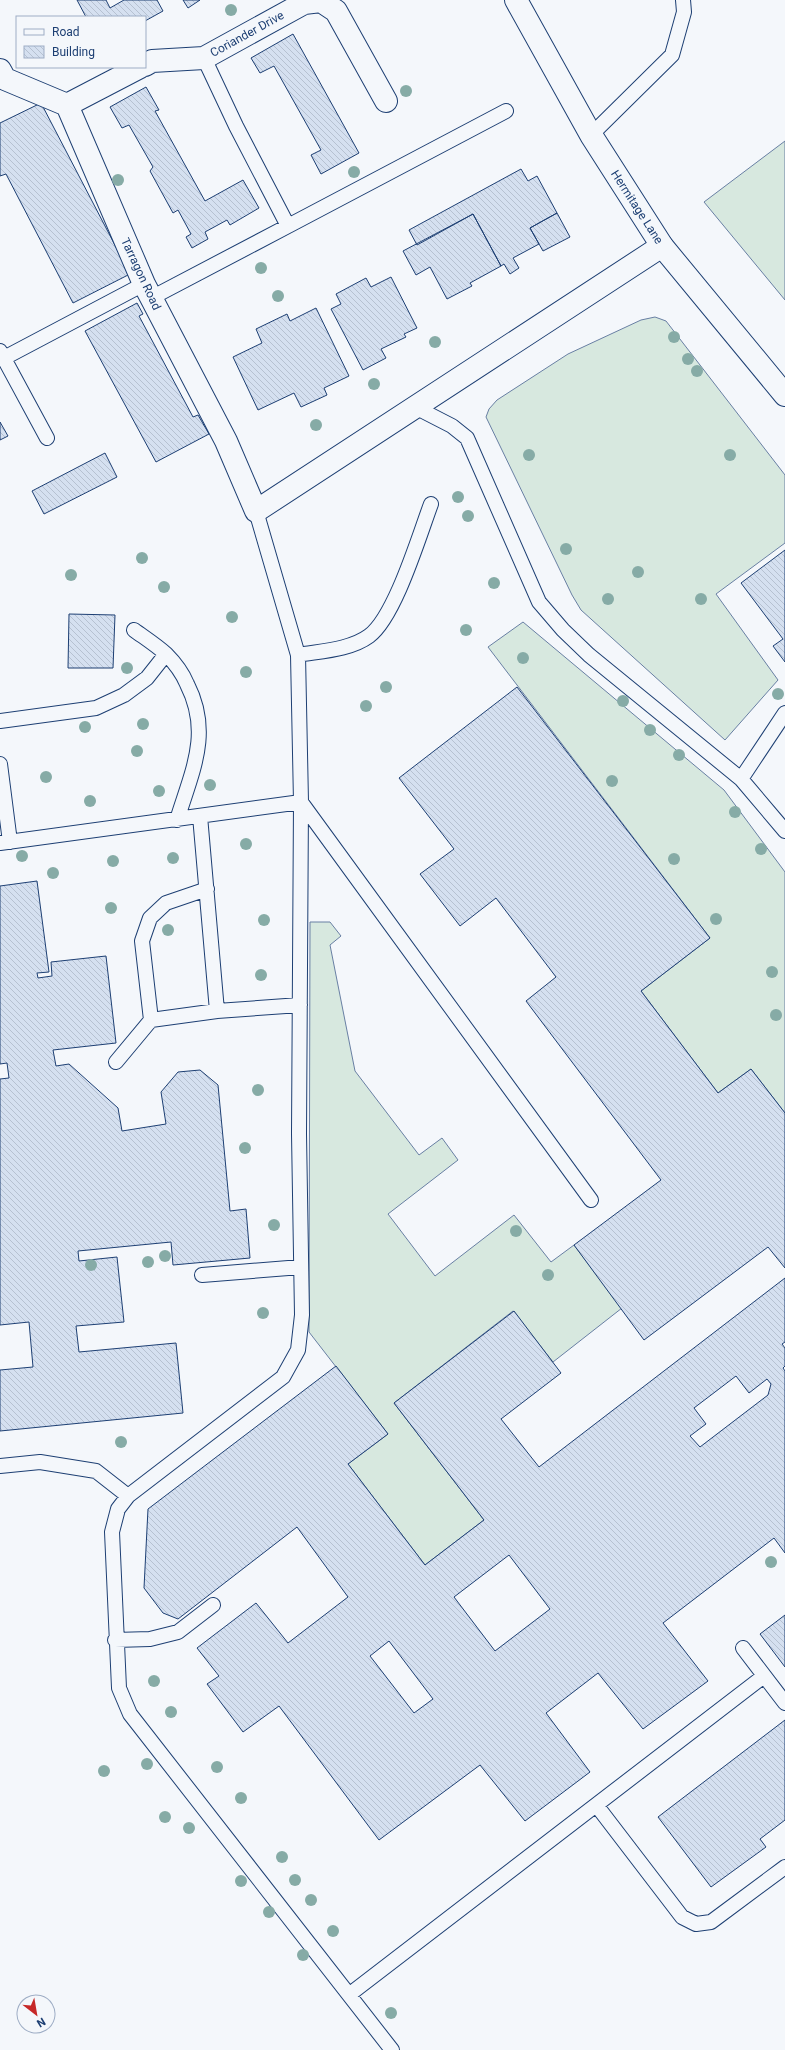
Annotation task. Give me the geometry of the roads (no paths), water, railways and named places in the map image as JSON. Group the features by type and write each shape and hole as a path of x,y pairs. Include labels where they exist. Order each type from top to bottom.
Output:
{"street":[{"name":"Hermitage Lane","path":"516,0 591,135 662,246 785,395"},
{"name":"Coriander Drive","path":"146,64 152,61 204,58 304,3 321,1 336,11 386,101"},
{"path":"2,77 67,105 138,68"},
{"name":"Tarragon Road","path":"67,105 148,291 226,441 256,511"},
{"path":"256,511 662,246"}],"lane":[{"path":"591,135 672,55 684,12 683,0"},
{"path":"204,58 236,126 288,226"},
{"path":"47,438 2,354 148,291 288,226 506,111"},
{"path":"415,407 452,426 467,438 539,602 562,630 589,655 740,779 785,831"},
{"path":"298,655 356,643 368,637 379,627 390,611 431,504"},
{"path":"256,511 298,655 301,802 299,1134 302,1316 298,1350 282,1377 128,1496 118,1509 112,1532 118,1688 130,1714 350,1994 392,2050"},
{"path":"134,630 166,654 180,670 193,696 199,719 200,739 194,765 177,820"},
{"path":"0,721 96,708 124,695 147,678 166,654"},
{"path":"740,779 785,713"},
{"path":"0,764 5,843 301,802"},
{"path":"301,802 590,1200"},
{"path":"200,816 217,1011"},
{"path":"151,1020 142,941 150,918 166,903 207,889"},
{"path":"116,1062 151,1020 217,1011 300,1005"},
{"path":"202,1275 301,1267"},
{"path":"0,1466 40,1462 96,1471 128,1496"},
{"path":"115,1640 150,1639 178,1632 213,1605"},
{"path":"743,1648 785,1703"},
{"path":"350,1994 597,1806 764,1676"},
{"path":"597,1806 682,1916 696,1924 711,1922 785,1867"}]}
